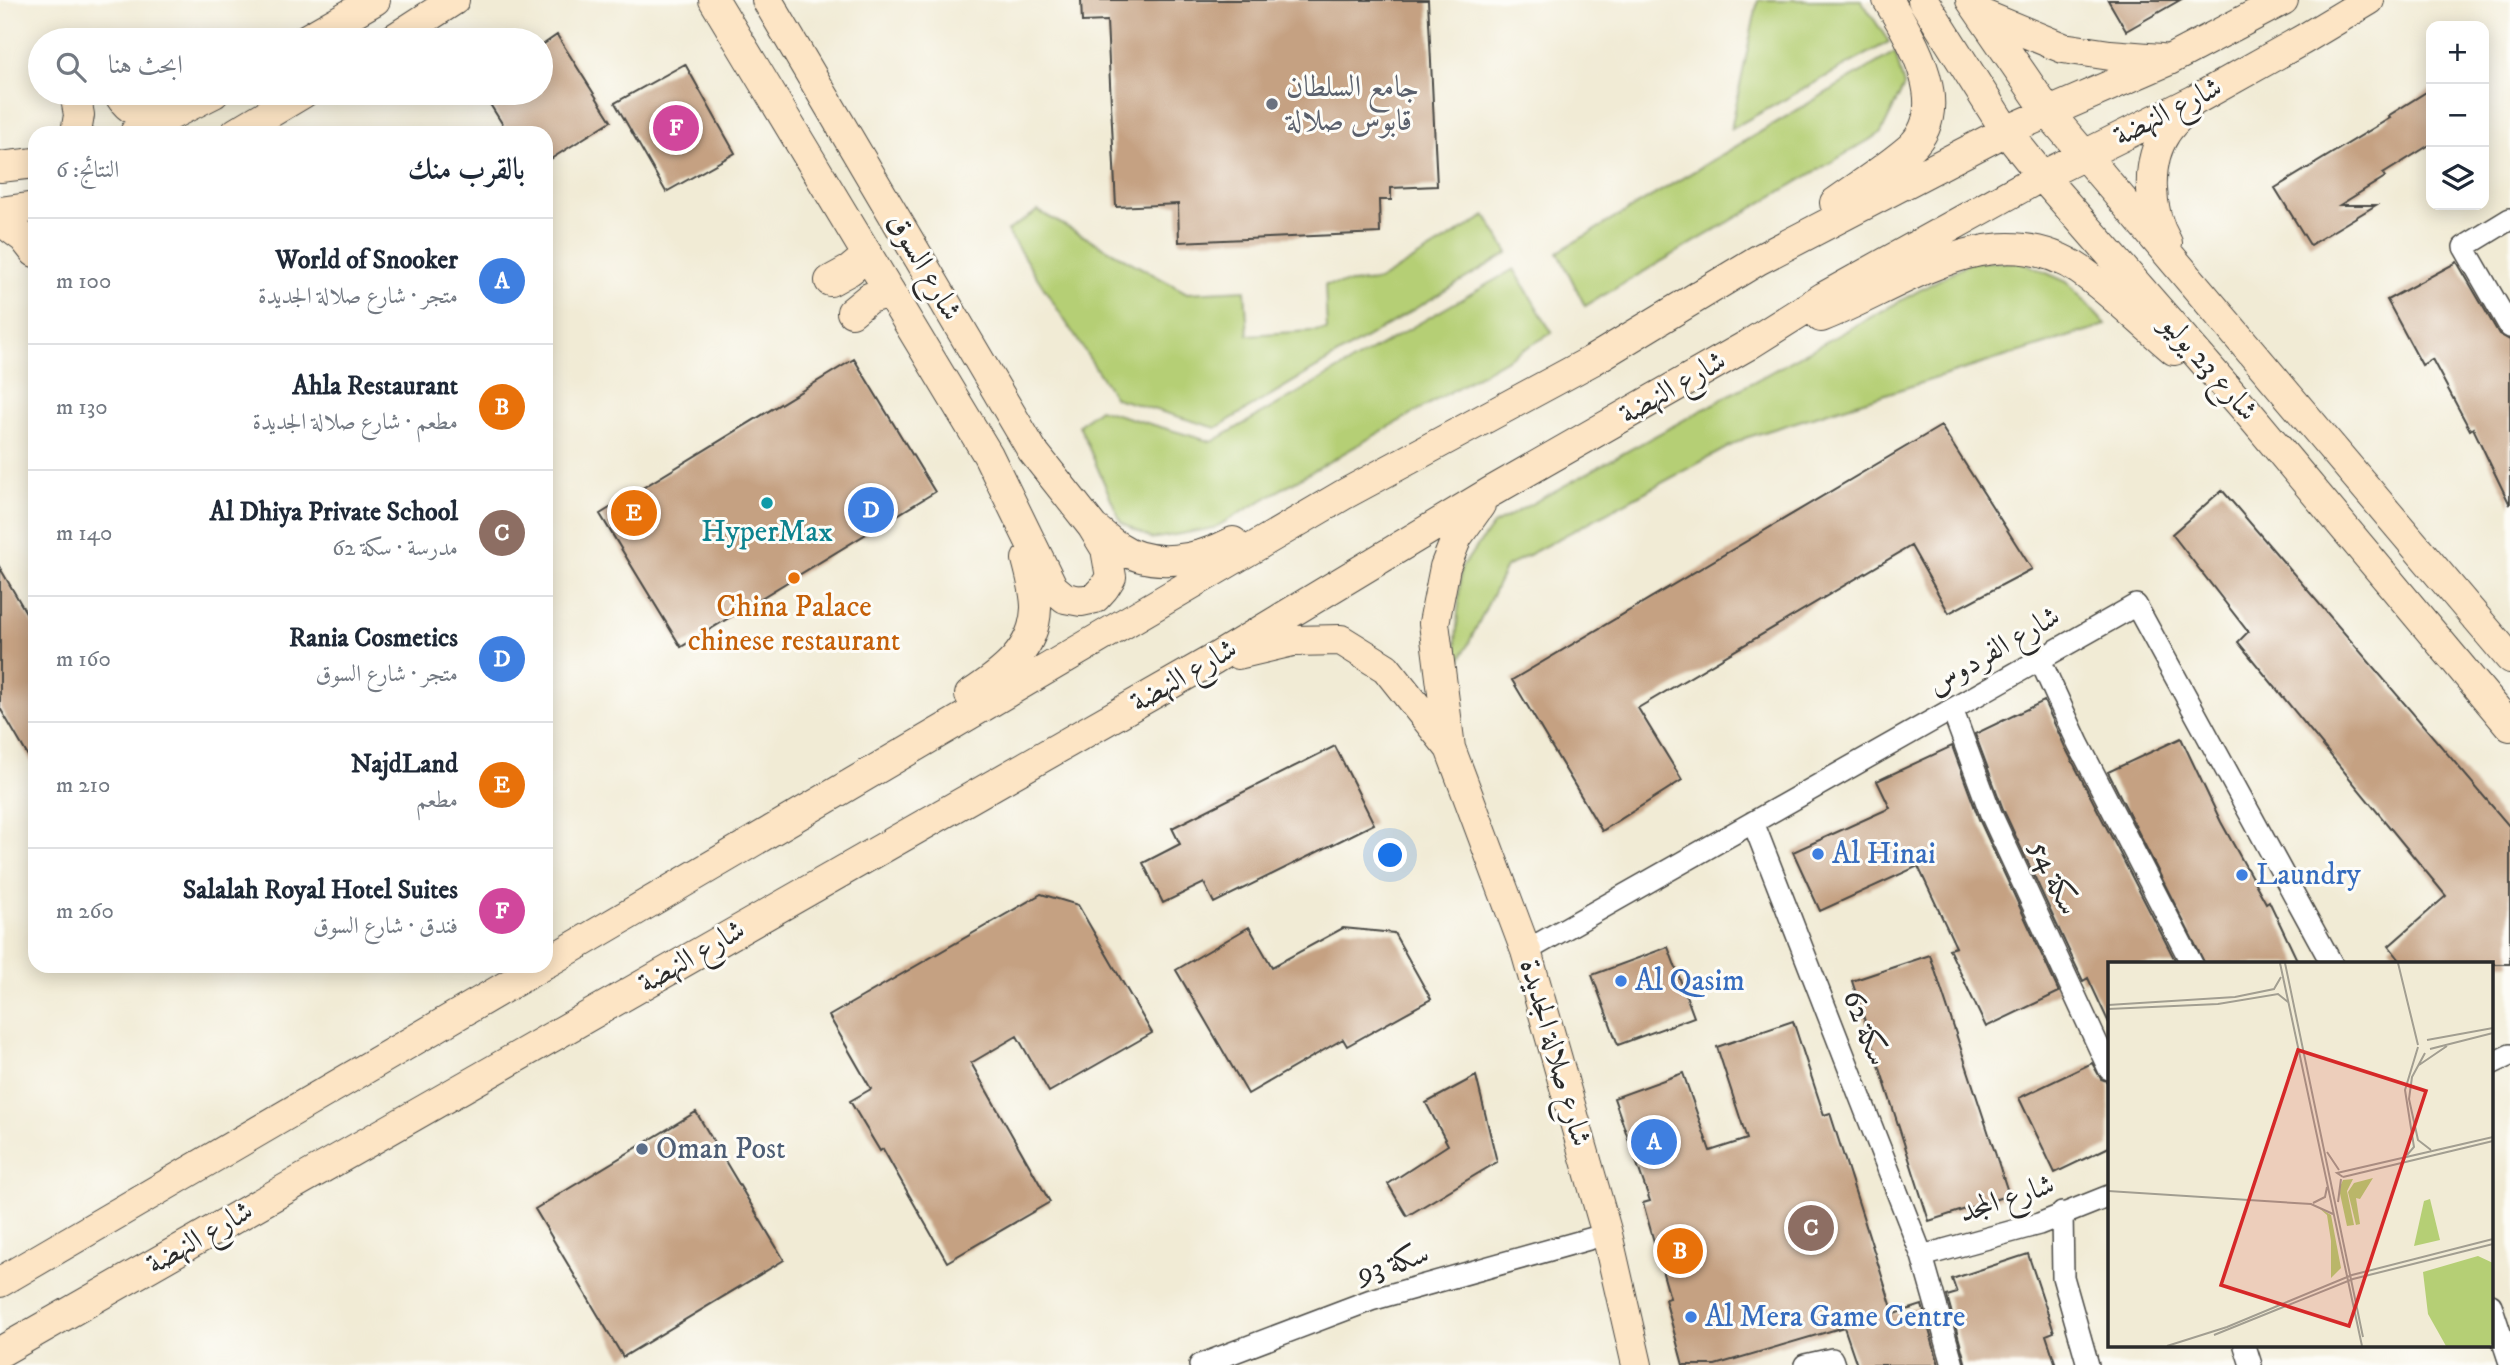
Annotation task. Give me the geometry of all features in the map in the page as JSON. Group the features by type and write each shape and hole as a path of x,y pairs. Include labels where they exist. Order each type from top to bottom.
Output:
{"main road":[{"path":"326,28 374,0"},
{"path":"411,28 454,0"},
{"path":"695,0 716,24 740,44"},
{"name":"شارع السوق","path":"714,0 988,455 1053,588 1065,598 1081,601 1095,598 1111,577 1107,549 1032,450 767,0"},
{"path":"1758,260 1912,146 1929,117 1928,82 1888,0"},
{"name":"شارع 23 يوليو","path":"1923,0 2006,131 2042,176 2246,410 2510,726"},
{"name":"شارع النهضة","path":"553,959 1343,495 1593,360 1758,260 2006,131 2169,60 2283,0"},
{"name":"شارع النهضة","path":"0,1352 1214,659 1489,493 1748,345 1824,297 2083,154 2195,100 2369,0"},
{"path":"1975,6 2063,48 2169,60"},
{"name":"شارع 23 يوليو","path":"1975,6 2048,112 2510,659"},
{"path":"2188,279 2161,233 2151,196 2152,169 2165,132 2195,100"},
{"path":"77,105 77,126"},
{"path":"127,105 136,113 148,117 167,118"},
{"path":"150,126 191,105"},
{"path":"248,126 283,105"},
{"path":"0,167 28,164"},
{"path":"0,212 28,208"},
{"path":"0,220 28,243"},
{"path":"1748,345 1853,305 1892,283 1975,251 2007,247 2043,251 2080,270 2246,410"},
{"path":"830,281 850,270 868,255"},
{"path":"852,312 869,298 890,292"},
{"name":"شارع صلالة الجديدة","path":"1489,493 1457,537 1445,567 1434,623 1450,748 1526,951 1607,1234 1637,1365"},
{"path":"1092,526 1118,547 1132,554 1148,558 1182,559 1204,556 1293,509 1343,495"},
{"path":"897,758 920,730 1001,674 1024,647 1032,631 1036,608 1023,528"},
{"name":"شارع صلالة الجديدة","path":"1214,659 1293,641 1341,640 1386,668 1450,748"},
{"path":"0,1282 529,973"}],"street":[{"path":"2510,219 2464,247 2510,327"},
{"name":"شارع الفردوس","path":"1526,951 2136,605 2331,962"},
{"path":"2040,660 2078,743 2191,962"},
{"name":"سكة 54","path":"1952,709 1991,814 2108,1067"},
{"name":"سكة 62","path":"1753,822 1923,1256 1953,1365"},
{"path":"2492,1063 2510,1055"},
{"name":"شارع المجد","path":"1923,1256 2039,1224 2108,1196"},
{"path":"2062,1213 2063,1277 2088,1365"},
{"name":"سكة 93","path":"1200,1365 1371,1300 1607,1234"},
{"path":"2492,1309 2510,1363"},
{"path":"2246,1348 2251,1365"},
{"path":"1805,1365 1832,1359 1833,1365"}],"green space":[{"path":"1758,0 1861,0 1889,42 1731,129"},
{"path":"1895,52 1904,86 1881,133 1585,306 1558,252"},
{"path":"1038,211 1187,293 1245,290 1248,335 1327,330 1325,285 1378,281 1486,216 1508,253 1216,428 1115,398 1007,231"},
{"path":"1971,262 2022,262 2067,282 2106,325 1745,438 1506,567 1459,663 1456,642 1461,568 1493,525"},
{"path":"1514,269 1552,333 1214,528 1152,539 1121,522 1079,425 1099,409 1212,442"}],"building":[{"name":"جامع السلطان قابوس صلالة","path":"1081,0 1428,0 1437,186 1391,188 1391,200 1379,200 1380,233 1179,242 1178,204 1116,207 1107,21 1082,22"},
{"path":"2108,0 2180,0 2126,31"},
{"path":"557,35 611,121 553,158 553,126 504,126 490,105 553,105 553,38"},
{"path":"685,64 735,153 666,192 615,103"},
{"path":"2426,92 2426,147 2340,205 2376,205 2310,245 2275,188 2390,118 2388,116"},
{"path":"2457,262 2499,334 2510,340 2510,505 2473,428 2470,430 2432,359 2422,365 2387,300"},
{"name":"HyperMax","path":"854,359 935,492 681,647 600,514"},
{"path":"1941,426 2032,569 1949,613 1911,546 1638,708 1682,780 1602,831 1512,680"},
{"path":"2222,490 2510,827 2510,964 2401,962 2389,946 2446,896 2238,642 2248,632 2172,534"},
{"path":"0,568 28,616 28,756 0,708"},
{"path":"2044,701 2176,962 2108,962 2108,1021 2088,978 2083,981 2003,809 1975,734"},
{"path":"2181,738 2221,822 2266,903 2269,901 2298,962 2204,962 2108,772"},
{"path":"1335,746 1374,824 1214,903 1204,883 1163,903 1143,863 1180,844 1172,828"},
{"path":"1952,746 1979,819 2059,992 1986,1027 1949,949 1956,947 1918,866 1820,911 1793,852 1890,808 1877,781"},
{"path":"1041,894 1078,905 1152,1033 1049,1092 1017,1036 971,1063 1050,1202 947,1262 883,1149 880,1151 850,1101 871,1089 829,1016"},
{"path":"1249,927 1272,967 1343,928 1394,933 1431,999 1347,1046 1343,1039 1248,1094 1176,970"},
{"path":"1668,947 1694,1017 1618,1045 1592,975"},
{"path":"1930,955 2009,1195 1929,1221 1852,981"},
{"path":"1793,1021 1824,1115 1830,1113 1894,1314 1922,1305 1939,1365 1857,1365 1844,1327 1715,1365 1683,1365 1665,1299 1670,1298 1643,1203 1650,1201 1614,1098 1683,1073 1710,1151 1747,1139 1717,1047"},
{"path":"2092,1063 2101,1079 2108,1082 2108,1147 2055,1173 2019,1098"},
{"path":"1476,1076 1497,1162 1407,1216 1388,1184 1448,1145 1426,1103"},
{"path":"696,1112 784,1260 623,1357 535,1209"},
{"path":"2028,1254 2054,1332 2046,1335 2056,1365 1966,1365 1947,1296 1957,1293 1952,1279"}],"place":[{"name":"جامع السلطان قابوس صلالة","path":"1272,104"},
{"name":"Salalah Royal Hotel Suites","path":"676,128"},
{"name":"HyperMax","path":"767,503"},
{"name":"Rania Cosmetics","path":"871,510"},
{"name":"NajdLand","path":"634,513"},
{"name":"China Palace chinese restaurant","path":"794,578"},
{"name":"Al Hinai","path":"1818,854"},
{"name":"Laundry","path":"2242,875"},
{"name":"Al Qasim","path":"1621,981"},
{"name":"World of Snooker","path":"1654,1142"},
{"name":"Oman Post","path":"642,1149"},
{"name":"Al Dhiya Private School","path":"1811,1228"},
{"name":"Ahla Restaurant","path":"1680,1251"},
{"name":"Al Mera Game Centre","path":"1691,1317"}]}
